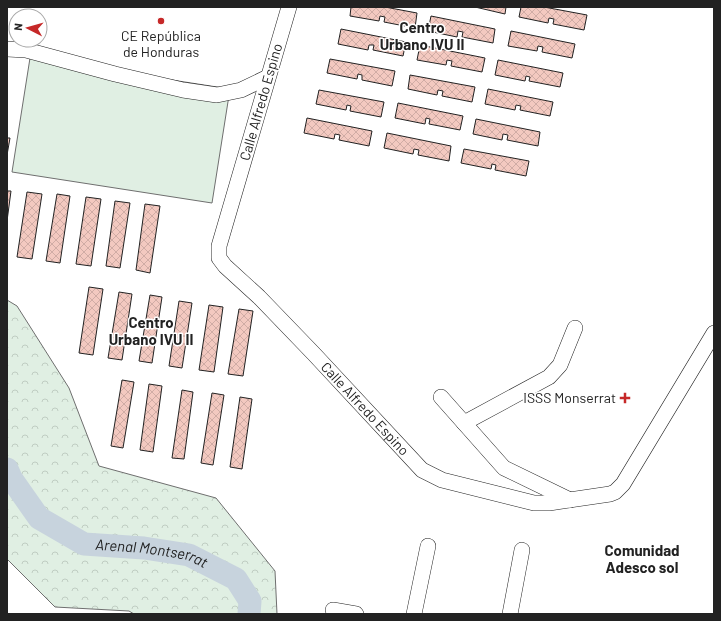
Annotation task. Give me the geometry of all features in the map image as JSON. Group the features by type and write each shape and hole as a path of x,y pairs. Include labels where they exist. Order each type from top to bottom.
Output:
{"street":[{"name":"Calle Alfredo Espino","path":"289,7 219,246 219,258 223,264 264,303 419,467 428,474 442,480 534,502 549,503 615,492 624,484 714,333"},
{"path":"7,49 26,50 115,74 183,90 217,95 241,90 268,77"},
{"path":"464,423 549,377 560,365 575,328"},
{"path":"440,397 504,468 570,500"},
{"path":"414,614 428,546"},
{"path":"510,614 522,550"},
{"path":"333,610 356,614"}],"green space":[{"path":"30,58 230,89 212,203 12,172"},
{"path":"7,300 17,306 69,388 99,466 216,498 275,571 277,614 134,614 129,611 55,607 7,559"}],"building":[{"path":"351,7 385,7 417,13 415,28 384,22 385,17 380,16 379,21 350,16"},
{"path":"475,7 506,7 505,14"},
{"path":"521,7 544,7 587,15 584,30 553,24 554,19 549,18 548,23 519,17"},
{"path":"431,16 495,29 493,43 462,37 463,32 458,31 457,37 428,31"},
{"path":"341,29 406,42 403,56 373,50 374,45 369,45 368,50 338,44"},
{"path":"511,31 575,44 572,58 542,52 543,47 538,46 537,51 508,46"},
{"path":"420,45 485,58 482,72 451,66 452,61 447,60 446,65 417,60"},
{"path":"330,59 395,71 392,86 362,80 362,75 358,74 357,79 327,73"},
{"path":"498,60 563,73 560,87 529,81 530,77 526,76 525,81 495,75"},
{"path":"410,75 475,87 472,102 442,96 443,91 438,90 437,95 408,89"},
{"path":"488,89 553,102 550,116 520,110 521,106 516,105 515,110 485,104"},
{"path":"319,90 384,102 381,117 350,111 351,106 347,105 346,110 316,104"},
{"path":"398,103 463,116 460,130 429,124 430,119 426,118 425,124 395,118"},
{"path":"307,118 372,131 369,146 339,140 340,135 335,134 334,139 304,133"},
{"path":"476,119 540,132 538,146 507,140 508,135 503,134 502,140 473,134"},
{"path":"387,133 451,146 449,161 418,155 419,150 414,149 413,154 384,148"},
{"path":"7,138 10,138 7,155"},
{"path":"464,149 529,161 526,176 495,170 496,165 492,164 491,169 461,163"},
{"path":"7,191 11,191 7,221"},
{"path":"27,192 42,194 32,259 17,257"},
{"path":"57,194 70,196 60,263 46,261"},
{"path":"86,197 101,199 91,266 76,264"},
{"path":"115,201 130,203 120,268 106,266"},
{"path":"145,204 160,206 150,273 136,270"},
{"path":"89,287 103,289 93,355 79,353"},
{"path":"119,292 132,294 122,360 108,358"},
{"path":"150,295 162,297 152,363 139,361"},
{"path":"179,301 192,303 182,368 169,366"},
{"path":"209,305 223,307 214,372 199,370"},
{"path":"239,309 253,311 243,376 228,374"},
{"path":"122,380 134,382 123,448 111,446"},
{"path":"149,384 162,386 153,452 140,450"},
{"path":"182,390 193,392 184,459 172,458"},
{"path":"212,393 224,395 213,465 201,463"},
{"path":"240,397 252,399 242,469 230,467"}],"waterway":[{"name":"Arenal Montserrat","path":"7,469 11,478 39,518 84,544 144,548 189,555 236,579 250,601 249,614"}],"place":[{"name":"CE República de Honduras","path":"161,21"},
{"name":"ISSS Monserrat","path":"625,398"}],"district":[{"name":"Centro Urbano IVU II","path":"422,36"},
{"name":"Centro Urbano IVU II","path":"151,332"},
{"name":"Comunidad Adesco sol","path":"642,560"}]}
